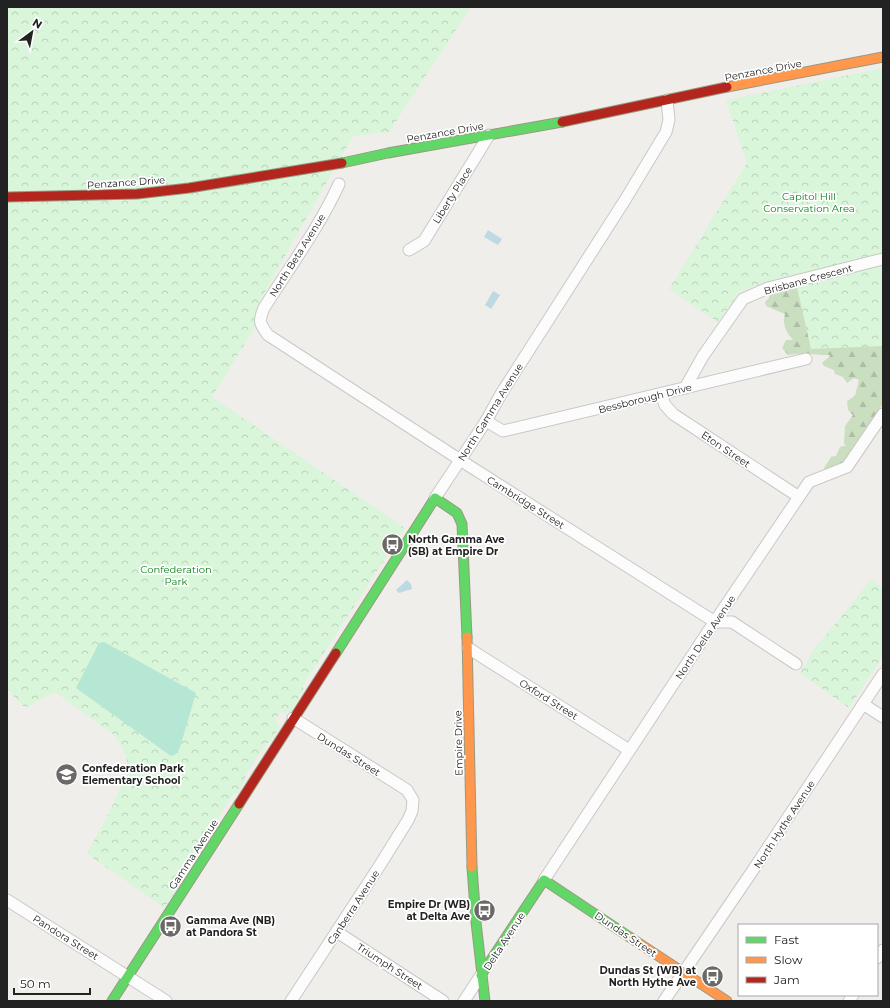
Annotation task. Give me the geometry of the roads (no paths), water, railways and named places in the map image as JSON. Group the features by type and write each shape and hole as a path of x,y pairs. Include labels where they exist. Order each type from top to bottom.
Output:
{"street":[{"name":"Penzance Drive","path":"7,197 130,194 189,188 341,164 388,153 573,120 883,57"},
{"name":"North Gamma Avenue","path":"293,718 486,421 501,394 625,200 666,132 669,120 667,100"},
{"name":"Liberty Place","path":"409,250 424,241 489,135"},
{"name":"North Beta Avenue","path":"262,327 260,318 264,308 312,233 339,184"},
{"name":"Brisbane Crescent","path":"685,388 703,356 743,299 768,288 883,259"},
{"name":"Cambridge Street","path":"262,327 268,335 276,341 715,622 732,622 796,664"},
{"name":"Bessborough Drive","path":"486,421 503,431 806,359"},
{"name":"Eton Street","path":"661,394 665,405 673,414 799,497"},
{"name":"North Delta Avenue","path":"544,880 629,750 809,482 847,467 883,414"},
{"name":"Empire Drive","path":"435,498 457,513 462,524 468,648 471,848 476,922 485,1001"},
{"name":"Oxford Street","path":"468,648 629,750"},
{"name":"North Hythe Avenue","path":"664,1001 883,674"},
{"path":"863,704 883,717"},
{"name":"Dundas Street","path":"293,718 407,790 413,800 412,811"},
{"name":"Gamma Avenue","path":"112,1001 293,718"},
{"name":"Canberra Avenue","path":"291,1001 380,865 412,811"},
{"name":"Dundas Street","path":"544,880 727,1001"},
{"name":"Delta Avenue","path":"464,1001 544,880"},
{"name":"Pandora Street","path":"7,900 166,1001"},
{"name":"Triumph Street","path":"337,932 443,1001"}],"water":[{"path":"488,230 502,239 498,245 484,237"},
{"path":"493,291 500,295 491,309 485,305"},
{"path":"407,580 411,584 412,589 399,593 396,590"}],"place":[{"name":"North Gamma Ave (SB) at Empire Dr","path":"393,545"},
{"name":"Confederation Park Elementary School","path":"66,774"},
{"name":"Empire Dr (WB) at Delta Ave","path":"485,910"},
{"name":"Gamma Ave (NB) at Pandora St","path":"171,926"},
{"name":"Dundas St (WB) at North Hythe Ave","path":"712,976"}],"park label":[{"name":"Capitol Hill Conservation Area","path":"809,202"},
{"name":"Confederation Park","path":"176,574"}]}
